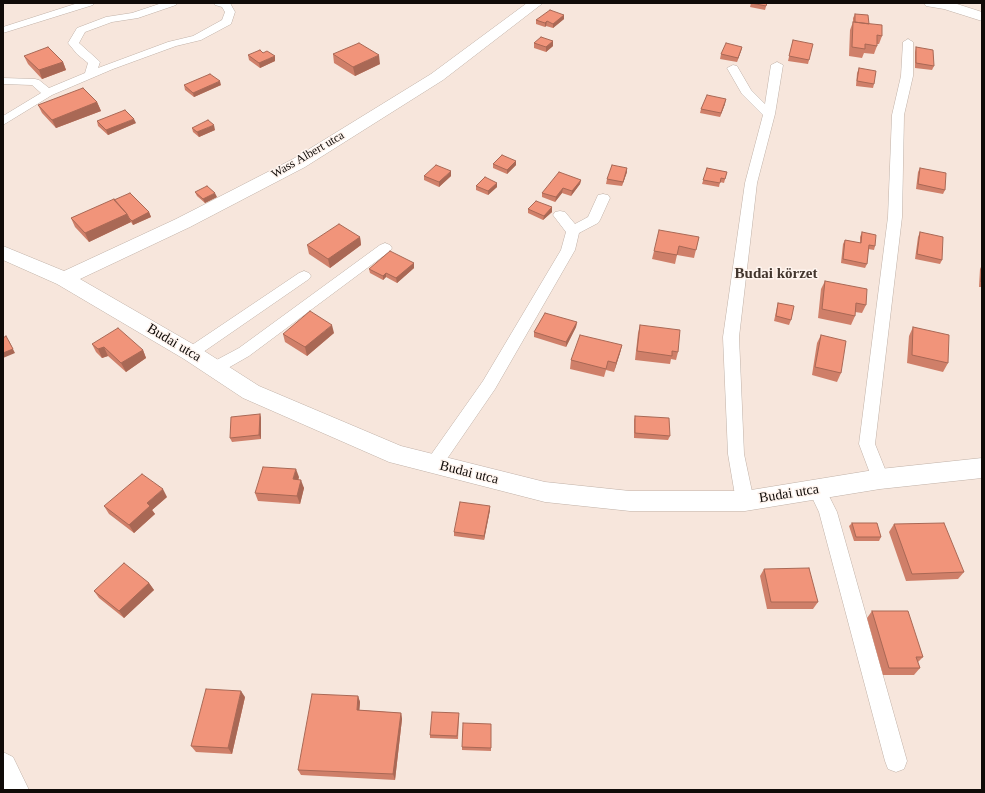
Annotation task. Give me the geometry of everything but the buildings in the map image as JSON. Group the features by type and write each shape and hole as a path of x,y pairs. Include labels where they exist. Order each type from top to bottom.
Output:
{"street":[{"name":"Wass Albert utca","path":"64,280 182,223 299,163 437,76 536,3"},
{"path":"931,3 948,4 982,17"},
{"name":"Budai utca","path":"3,252 64,280 191,353 252,392 397,455 545,492 630,500 745,501 880,479 982,468"},
{"path":"3,767 14,790"}],"lane":[{"path":"3,30 89,3"},
{"path":"90,75 94,62 81,52 73,43 81,30 110,19 134,16 172,3"},
{"path":"3,121 48,93 90,75 172,44 197,38 226,22 230,12 226,4 219,3"},
{"path":"880,479 867,444 895,217 898,115 907,76 908,42"},
{"path":"745,501 736,454 731,337 751,183 769,114 777,65"},
{"path":"733,68 746,92 769,114"},
{"path":"3,81 35,82 48,93"},
{"path":"434,464 489,385 568,250 573,231 593,220 603,198"},
{"path":"560,215 573,231"},
{"path":"215,368 244,352 385,248"},
{"path":"191,353 304,276"},
{"path":"817,489 828,512 896,761"}],"district":[{"name":"Budai körzet","path":"776,274"}]}
